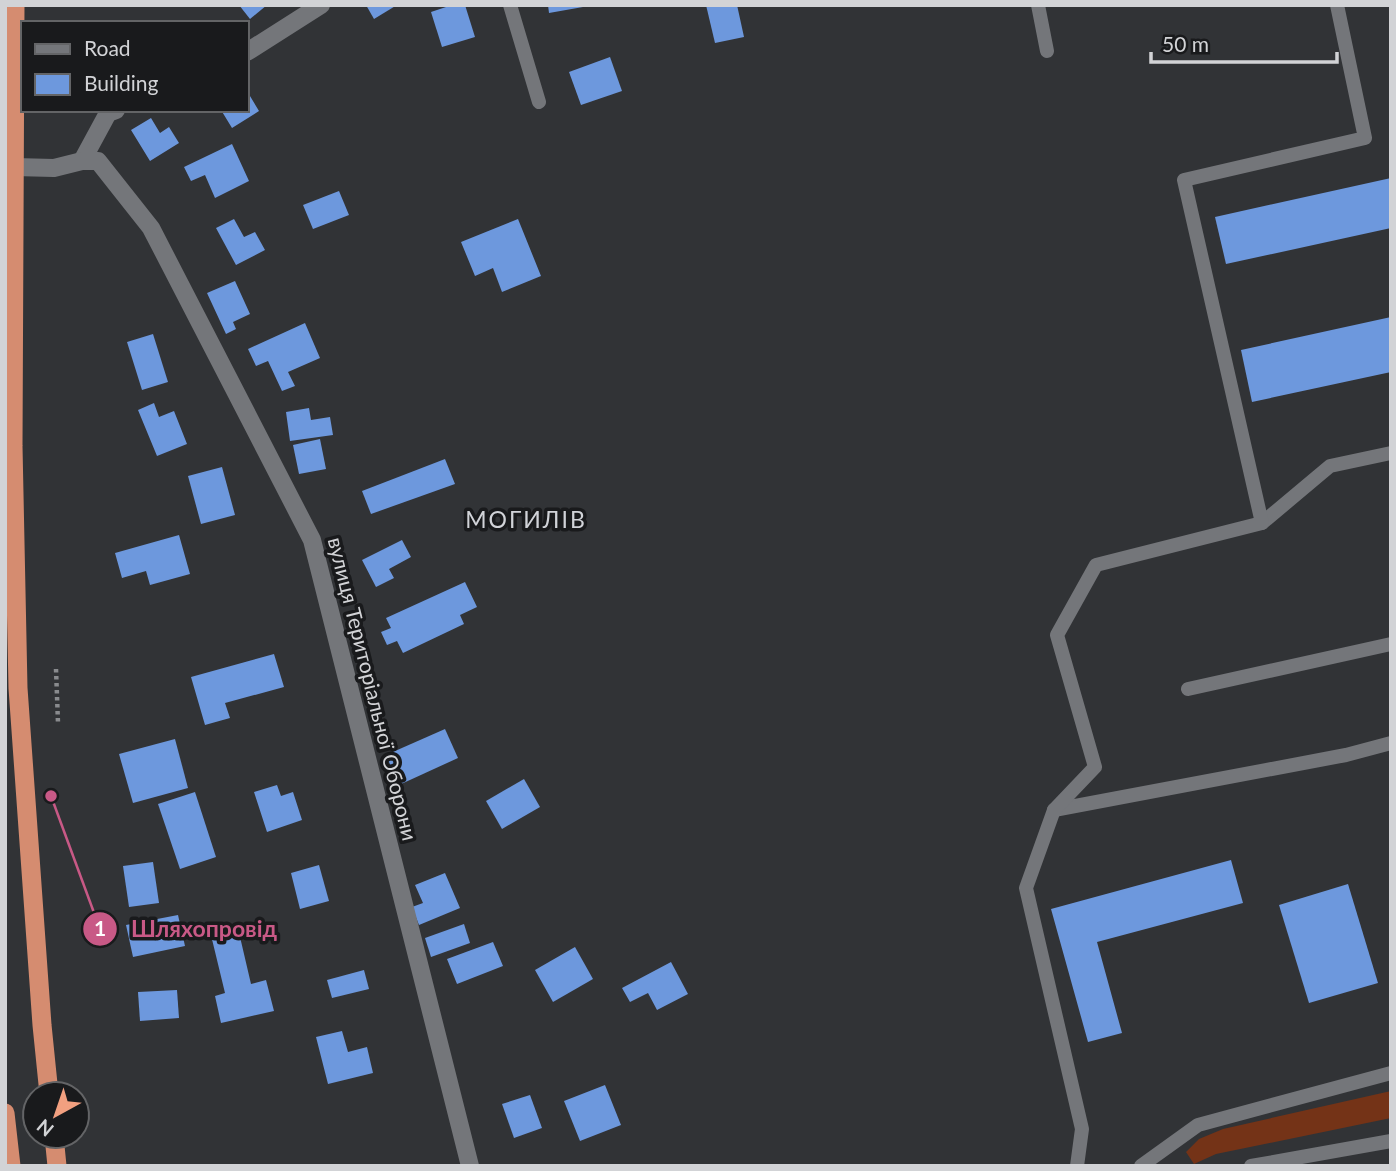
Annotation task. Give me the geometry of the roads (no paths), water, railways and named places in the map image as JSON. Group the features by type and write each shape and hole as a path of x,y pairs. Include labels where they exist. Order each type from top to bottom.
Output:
{"highway":[{"path":"15,5 13,446 18,688 48,1080"},
{"path":"5,1113 11,1166"}],"street":[{"path":"248,51 321,5"},
{"path":"13,167 54,168 82,161 111,112"},
{"name":"вулиця Територіальної Оборони","path":"82,161 99,161 151,228 312,540 470,1166"}],"lane":[{"path":"510,5 539,102"},
{"path":"1038,5 1046,51"},
{"path":"1262,523 1184,180 1365,138 1337,5"},
{"path":"1077,1166 1082,1129 1026,888 1054,810 1096,767 1057,635 1096,565 1262,523 1330,466 1391,453"},
{"path":"1188,689 1391,644"},
{"path":"1054,810 1346,755 1391,743"},
{"path":"1141,1166 1198,1125 1391,1073"},
{"path":"1251,1166 1391,1141"}],"place":[{"name":"Шляхопровід","path":"51,796"}],"district":[{"name":"МОГИЛІВ","path":"526,520"}]}
